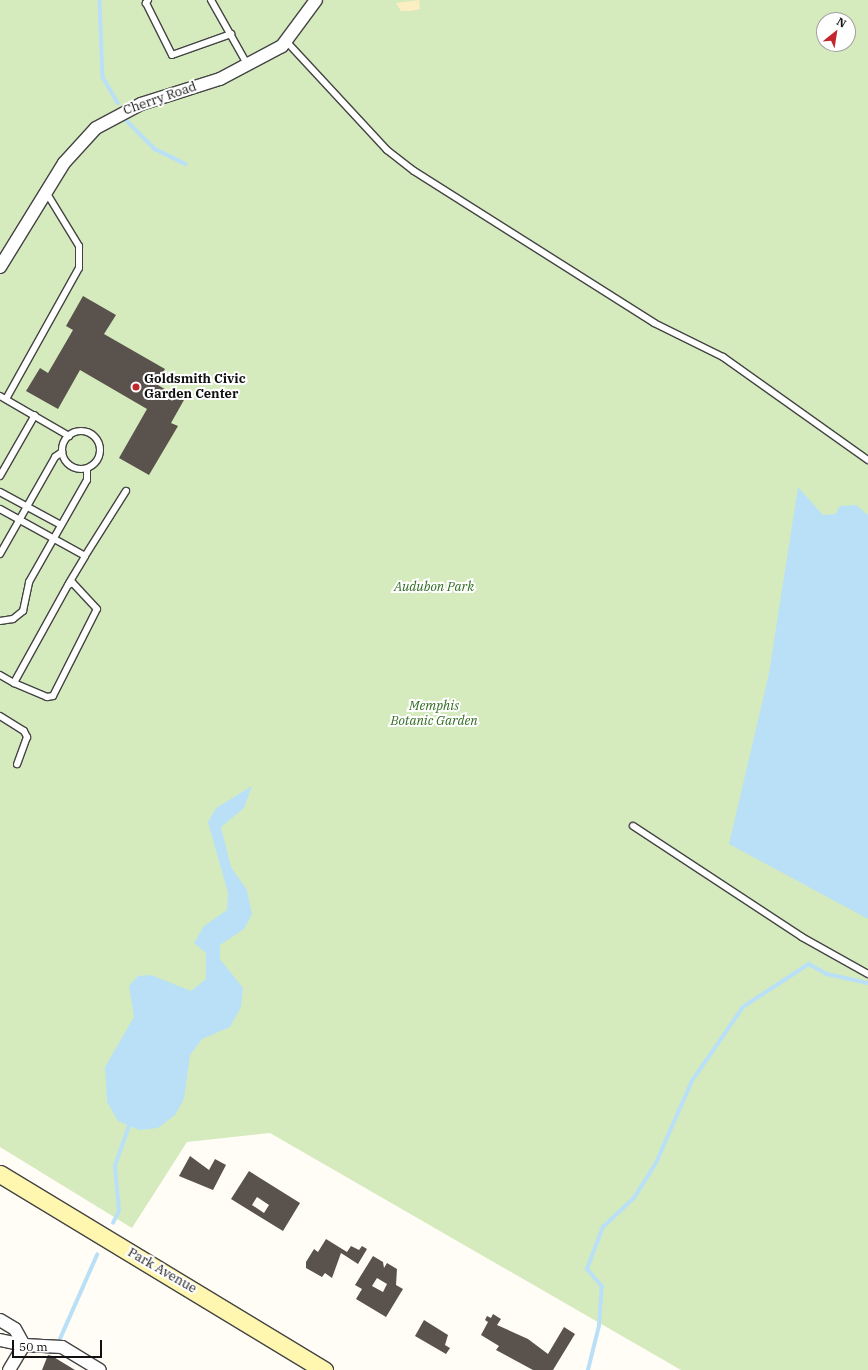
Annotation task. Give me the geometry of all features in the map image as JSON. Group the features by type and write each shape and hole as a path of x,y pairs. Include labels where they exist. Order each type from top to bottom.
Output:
{"main road":[{"name":"Park Avenue","path":"2,1179 324,1370"}],"street":[{"name":"Cherry Road","path":"0,267 45,191 78,145 114,116 220,79 286,41 316,0"},
{"path":"0,1320 15,1329 24,1346"},
{"path":"0,1340 24,1346 62,1347 100,1370"},
{"path":"9,1370 24,1346"}],"lane":[{"path":"148,0 146,3 172,55 230,34"},
{"path":"211,0 247,64"},
{"path":"286,41 387,150 414,171 654,323 723,357 868,460"},
{"path":"45,191 79,246 79,268 3,397 69,436"},
{"path":"0,476 34,416"},
{"path":"0,554 56,457 62,452 69,436 83,431 99,442 98,461 87,468 71,466 62,452"},
{"path":"0,621 13,619 23,611 29,582 87,480 87,468"},
{"path":"14,683 69,583 126,491"},
{"path":"0,492 61,525"},
{"path":"0,509 85,556"},
{"path":"0,675 14,683 47,697 53,696 97,609 80,590 69,583"},
{"path":"0,716 24,731 27,737 17,764"},
{"path":"633,826 802,937 868,974"}],"green space":[{"name":"Memphis Botanic Garden","path":"0,0 868,0 868,1370 681,1370 270,1133 187,1142 132,1228 0,1147"}],"sand":[{"path":"419,0 420,9 411,11 401,11 396,3"}],"water":[{"path":"798,487 823,515 835,514 840,506 856,505 868,515 868,919 729,844 769,673"},
{"path":"252,786 244,808 221,827 231,867 247,890 252,914 244,929 220,945 220,959 243,988 241,1007 230,1027 202,1039 190,1055 184,1099 175,1115 158,1128 139,1130 118,1121 107,1102 105,1067 134,1017 129,986 138,976 151,975 191,991 206,979 206,953 194,943 204,926 227,910 228,893 208,822 216,808"}],"building":[{"name":"Goldsmith Civic Garden Center","path":"83,296 116,315 104,334 165,369 156,384 184,400 171,423 178,426 149,475 119,458 147,409 80,370 58,409 26,391 40,368 48,373 73,330 66,326"},
{"path":"190,1156 209,1170 215,1159 226,1165 213,1190 179,1176"},
{"path":"249,1171 300,1203 283,1231 231,1199","holes":["257,1197 269,1205 264,1213 252,1205"]},
{"path":"326,1239 347,1252 351,1246 359,1250 362,1246 367,1249 358,1264 341,1253 332,1278 325,1273 322,1277 306,1268 306,1262 314,1249 318,1252"},
{"path":"373,1256 383,1262 384,1268 387,1263 397,1269 396,1285 403,1289 386,1317 356,1299 362,1289 355,1285","holes":["377,1278 387,1284 383,1292 372,1286"]},
{"path":"493,1314 501,1319 497,1325 528,1339 548,1354 564,1327 575,1334 553,1370 533,1370 496,1350 499,1346 481,1335 488,1322 485,1320 487,1316 491,1318"},
{"path":"424,1320 448,1335 445,1345 450,1348 446,1354 415,1336"},
{"path":"48,1355 52,1356 75,1370 42,1370"}],"waterway":[{"path":"100,0 103,77 118,103"},
{"path":"127,121 155,149 186,164"},
{"path":"588,1370 599,1326 602,1287 587,1269 603,1227 634,1198 656,1163 692,1081 743,1007 809,964 827,974 868,983"},
{"path":"113,1223 119,1211 115,1166 129,1126"},
{"path":"60,1339 97,1255"}],"place":[{"name":"Goldsmith Civic Garden Center","path":"136,387"}],"park label":[{"name":"Audubon Park","path":"434,587"}]}
